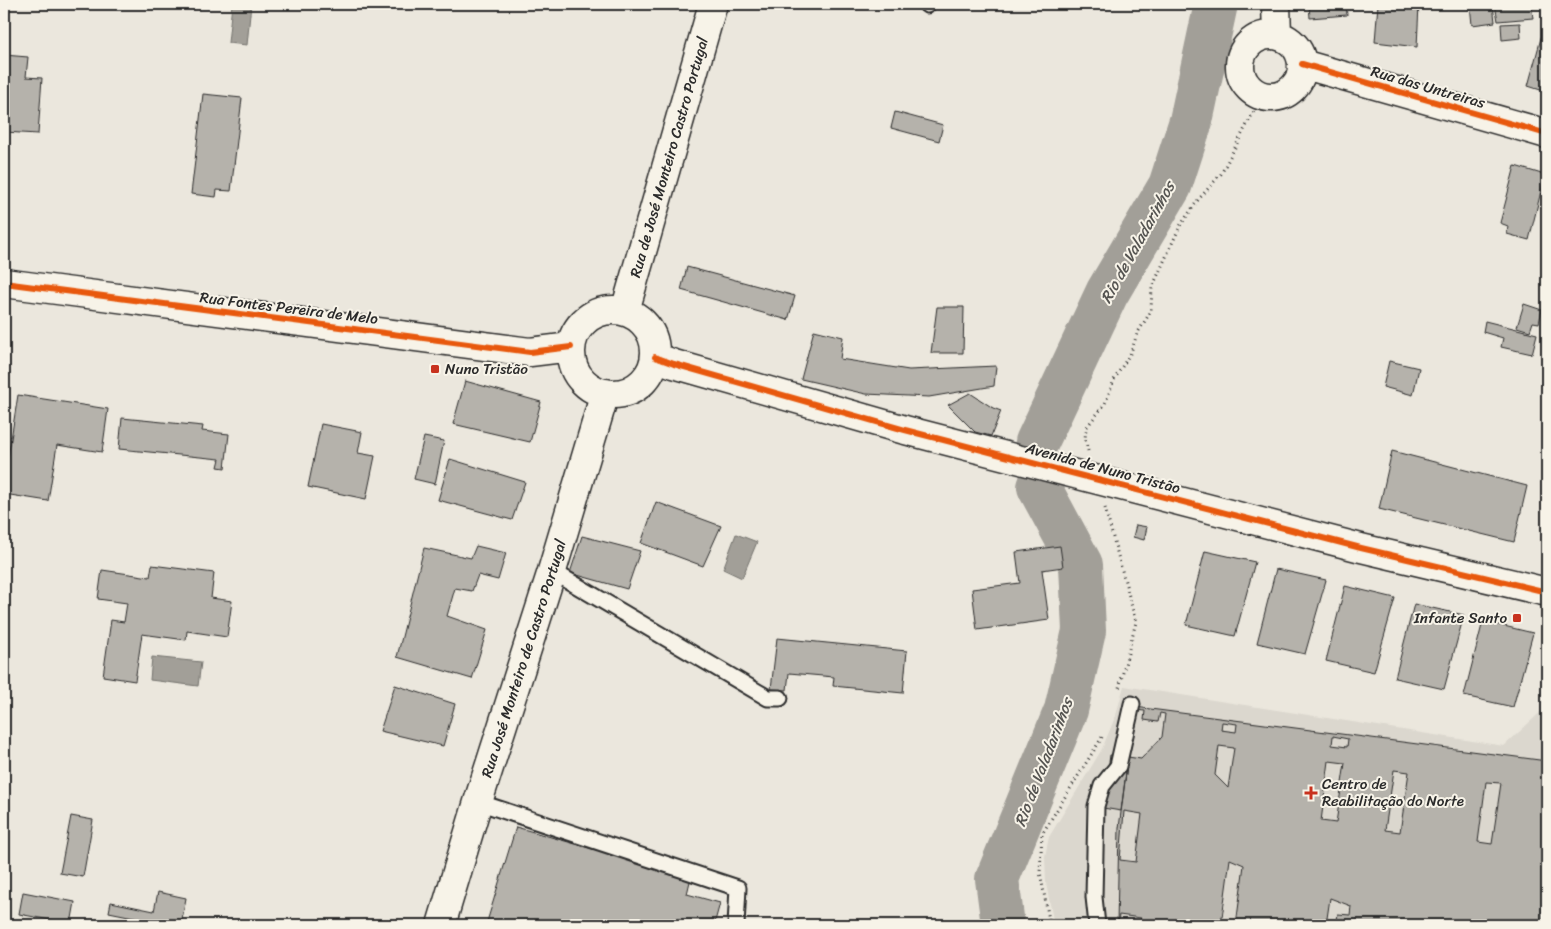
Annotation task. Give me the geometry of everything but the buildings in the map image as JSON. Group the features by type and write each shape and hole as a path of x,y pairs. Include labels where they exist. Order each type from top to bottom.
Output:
{"street":[{"name":"Rua de José Monteiro Castro Portugal","path":"625,311 713,4"},
{"path":"1276,4 1276,35"},
{"path":"1276,35 1286,39 1294,46 1300,54 1302,64 1301,75 1289,92 1270,98 1251,91 1244,83 1240,74 1239,64 1242,53 1256,38 1276,35"},
{"name":"Rua das Untreiras","path":"1302,64 1547,134"},
{"name":"Rua Fontes Pereira de Melo","path":"4,284 530,352 571,347"},
{"path":"611,310 625,311 636,316 645,324 655,345 655,357 651,370 643,382 632,390 619,394 605,393 593,389 583,382 576,371 571,347 576,333 584,321 596,313 611,310"},
{"name":"Avenida de Nuno Tristão","path":"655,357 905,430 1351,545 1547,592"},
{"name":"Rua José Monteiro de Castro Portugal","path":"441,925 552,571 605,393"}],"lane":[{"path":"552,571 768,698 780,698"},
{"path":"1097,925 1094,897 1096,806 1102,786 1118,766 1132,704"},
{"path":"478,802 738,888 736,925"}],"path":[{"path":"1119,689 1136,622 1085,440 1086,428 1105,404 1114,380 1131,352 1137,334 1151,311 1152,288 1180,226 1198,200 1220,174 1262,96"},
{"path":"1050,925 1040,872 1042,834 1101,739 1104,731"}],"shaded area":[{"path":"232,4 251,4 247,45 228,43"},
{"path":"736,534 757,542 742,578 723,569"},
{"path":"152,657 201,662 198,686 150,680"},
{"name":"Centro de Reabilitação do Norte","path":"1124,686 1504,746 1547,706 1547,925 1054,925 1046,883 1045,856 1049,837 1102,749 1116,715"}],"waterway":[{"name":"Rio de Valadarinhos","path":"1037,442 1107,293 1170,186 1191,121 1216,4"},
{"name":"Rio de Valadarinhos","path":"1003,925 997,879 1066,710 1084,631 1081,565 1039,487"}],"cycle path":[{"path":"1302,64 1547,134"},
{"path":"4,283 530,352 571,347"},
{"path":"655,357 905,430 1361,548 1547,592"}],"place":[{"name":"Nuno Tristão","path":"435,369"},
{"name":"Infante Santo","path":"1517,618"},
{"name":"Centro de Reabilitação do Norte","path":"1311,793"}]}
